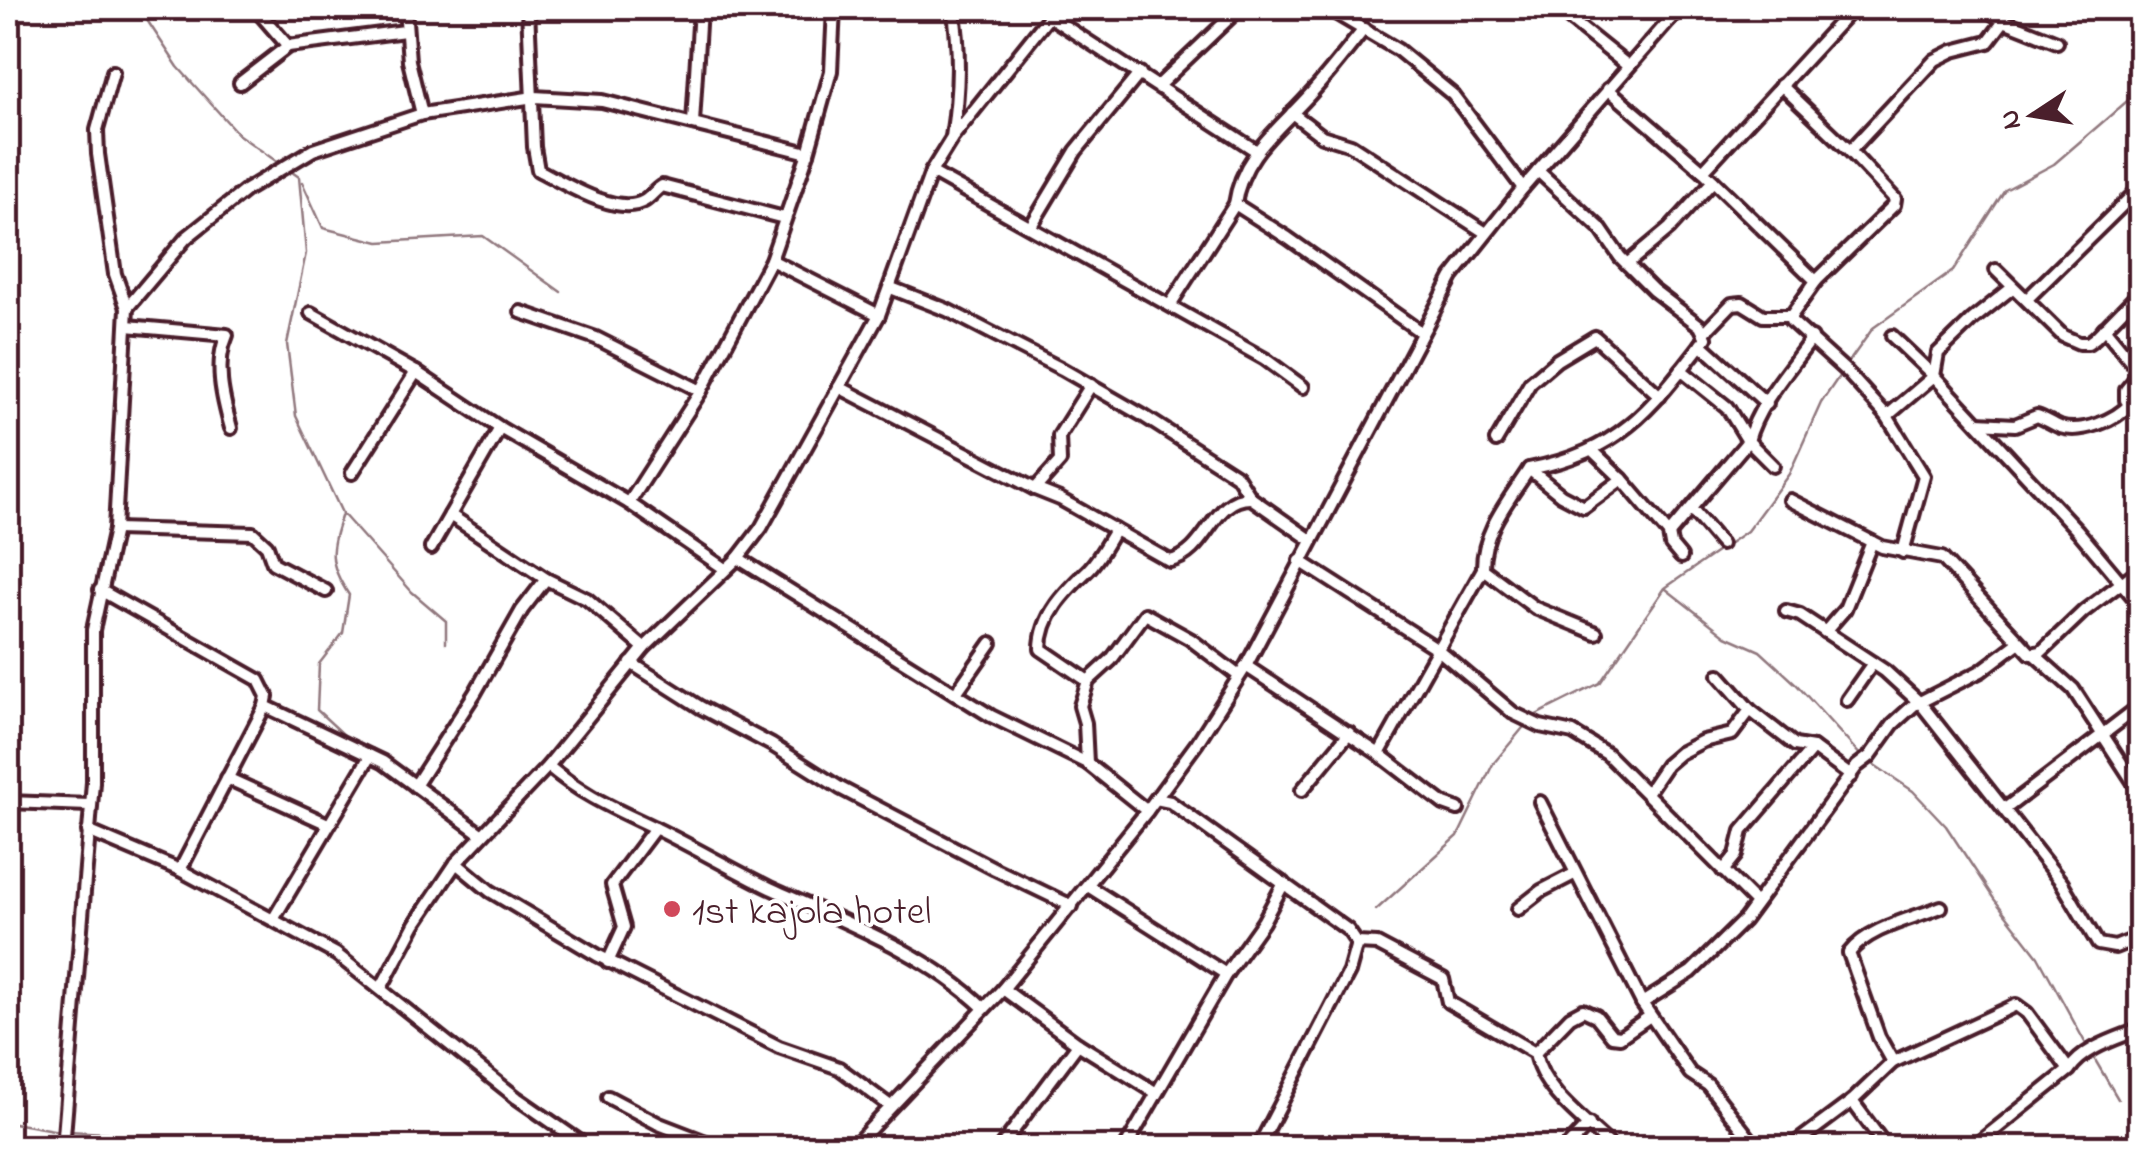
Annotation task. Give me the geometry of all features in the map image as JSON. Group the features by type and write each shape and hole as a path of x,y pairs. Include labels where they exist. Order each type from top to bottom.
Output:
{"street":[{"path":"256,8 288,46"},
{"path":"405,8 405,31 422,114"},
{"path":"528,8 538,170 584,194 626,207 646,201 662,186 784,218"},
{"path":"693,122 700,8"},
{"path":"629,503 701,390 771,260 808,153 831,70 834,8"},
{"path":"952,138 959,83 959,43 953,8"},
{"path":"1158,86 1240,8"},
{"path":"1327,8 1398,50 1453,95 1522,188"},
{"path":"1556,8 1628,66"},
{"path":"852,1148 1003,989 1148,811 1218,714 1452,277 1522,188 1680,8"},
{"path":"1703,171 1853,8"},
{"path":"1984,8 2004,21 2056,42"},
{"path":"2132,8 2140,12"},
{"path":"381,988 414,924 456,863 548,766 644,648 738,558 761,528 892,288 932,172 952,138 1052,12 1207,122 1256,150"},
{"path":"1850,151 1935,60 1988,42 2004,21"},
{"path":"1170,305 1235,204 1238,187 1256,150 1364,28"},
{"path":"240,83 288,46 405,31"},
{"path":"62,1148 92,782 93,630 114,529 120,388 127,326 127,308 112,257 96,130 113,72"},
{"path":"1031,226 1076,151 1140,73"},
{"path":"1781,86 1850,151 1892,194 1895,202 1816,282 1791,316"},
{"path":"1608,89 1703,171 1816,282"},
{"path":"127,308 186,238 258,182 312,150 422,114 534,97 602,101 808,153"},
{"path":"1292,113 1322,136 1352,145 1486,233"},
{"path":"1538,171 1600,228 1627,264 1767,404"},
{"path":"932,172 1170,305 1304,387"},
{"path":"1627,264 1670,228 1713,181"},
{"path":"2026,299 2140,188"},
{"path":"1235,204 1422,333"},
{"path":"771,260 879,314"},
{"path":"1996,270 2063,336 2079,343 2088,343 2140,292"},
{"path":"892,288 947,310 1090,385 1237,476 1251,498 1311,540"},
{"path":"1888,416 1934,376 1938,353 2012,288"},
{"path":"1379,754 1483,569 1482,550 1491,528 1529,469 1593,451 1632,426 1732,304 1742,304 1763,316 1791,316"},
{"path":"521,312 596,338 701,390"},
{"path":"311,313 416,372 500,428 629,503 725,569"},
{"path":"1791,316 1795,326 1812,338 1888,416 1924,476 1902,552"},
{"path":"127,326 226,335 222,397 231,428"},
{"path":"2104,328 2140,373 2126,390 2126,400 2140,418"},
{"path":"1892,336 1978,423 2140,606"},
{"path":"1496,442 1530,383 1557,360 1595,337 1660,396"},
{"path":"1669,534 1748,442 1752,428 1812,338"},
{"path":"1681,370 1728,407 1748,442 1773,466"},
{"path":"352,473 416,372"},
{"path":"1035,490 1060,462 1058,436 1090,385"},
{"path":"840,387 1035,490 1060,499 1170,561 1196,548 1228,504 1251,498"},
{"path":"1978,423 2015,425 2037,416 2071,428 2105,421 2130,404"},
{"path":"431,548 500,428"},
{"path":"1593,451 1669,534 1671,546 1680,557"},
{"path":"1529,469 1584,507 1622,479"},
{"path":"1790,500 1872,542 1902,552 1942,558 1950,564 2018,643 2073,688 2140,792"},
{"path":"1692,510 1721,544"},
{"path":"450,514 546,579 587,599 644,648"},
{"path":"114,529 253,532 267,546 272,563 326,591"},
{"path":"1088,680 1047,655 1041,641 1052,610 1072,582 1095,562 1115,530"},
{"path":"1826,632 1845,609 1872,542"},
{"path":"738,558 992,716 1087,763 1148,811"},
{"path":"1300,561 1436,648 1513,713 1573,733 1608,754 1754,902"},
{"path":"1483,569 1535,608 1596,633"},
{"path":"2036,655 2140,569"},
{"path":"415,786 522,610 546,579"},
{"path":"100,590 259,680 267,696 180,870"},
{"path":"1786,611 1800,615 1874,663 1921,704 2062,884 2098,944 2115,947 2140,937"},
{"path":"1087,763 1080,706 1088,680 1111,660 1145,614 1349,734 1444,804 1458,809"},
{"path":"956,693 991,643"},
{"path":"1642,1002 1691,972 1744,920 1893,724 1914,705 1981,671 2018,643"},
{"path":"631,663 840,788 1072,906"},
{"path":"1847,700 1874,663"},
{"path":"1720,675 1750,710 1794,745 1813,748 1854,771"},
{"path":"265,706 370,756 481,834"},
{"path":"2005,809 2140,706"},
{"path":"1647,793 1680,753 1703,740 1732,734 1750,710"},
{"path":"1302,790 1349,734"},
{"path":"1723,872 1736,856 1742,832 1813,748"},
{"path":"274,918 370,756"},
{"path":"548,766 598,802 909,954 952,980 984,1008"},
{"path":"227,778 328,824"},
{"path":"1156,799 1170,802 1189,814 1348,930 1357,942 1376,944 1443,979 1448,1002 1535,1054 1552,1089 1613,1148"},
{"path":"8,802 89,806"},
{"path":"1540,802 1650,1016 1690,1072 1708,1085 1756,1148"},
{"path":"608,962 624,926 612,885 655,828"},
{"path":"88,831 180,870 336,954 517,1098 590,1148"},
{"path":"456,863 490,891 608,962 779,1047 840,1068 889,1105"},
{"path":"1518,909 1542,890 1574,874"},
{"path":"1124,1148 1284,882"},
{"path":"1088,886 1226,974"},
{"path":"1893,1062 1879,1037 1848,953 1880,931 1941,907"},
{"path":"1258,1148 1349,972 1357,942"},
{"path":"1003,989 1078,1044 1155,1092"},
{"path":"1790,1148 1852,1101 1893,1062 2016,1005 2027,1012 2072,1065"},
{"path":"1535,1054 1570,1017 1583,1010 1596,1016 1612,1036 1620,1036 1650,1016"},
{"path":"1972,1148 2072,1065 2101,1045 2140,1029"},
{"path":"1000,1148 1078,1044"},
{"path":"608,1098 659,1124 721,1148"},
{"path":"1852,1101 1887,1148"},
{"path":"1566,1148 1589,1124"}],"waterway":[{"path":"139,8 178,67 239,135 283,166"},
{"path":"1846,366 1873,328 1953,271 2005,190 2054,164 2140,90"},
{"path":"289,170 299,177 306,253 287,344 296,416 342,513 412,592 446,621 446,643"},
{"path":"302,182 323,228 379,242 483,236 561,292"},
{"path":"1532,717 1600,683 1665,588 1747,531 1789,474 1821,403 1842,372"},
{"path":"342,514 333,556 349,595 343,633 319,664 317,710 344,735"},
{"path":"1666,589 1726,636 1760,651 1796,684 1863,758"},
{"path":"1376,910 1458,836 1493,764 1527,723"},
{"path":"1870,762 1913,791 1946,826 2038,956 2087,1046"},
{"path":"2091,1053 2118,1099"},
{"path":"8,1122 59,1131"},
{"path":"67,1131 107,1133 130,1146 172,1141 183,1148"}],"place":[{"name":"1st kajola hotel","path":"672,909"}]}
